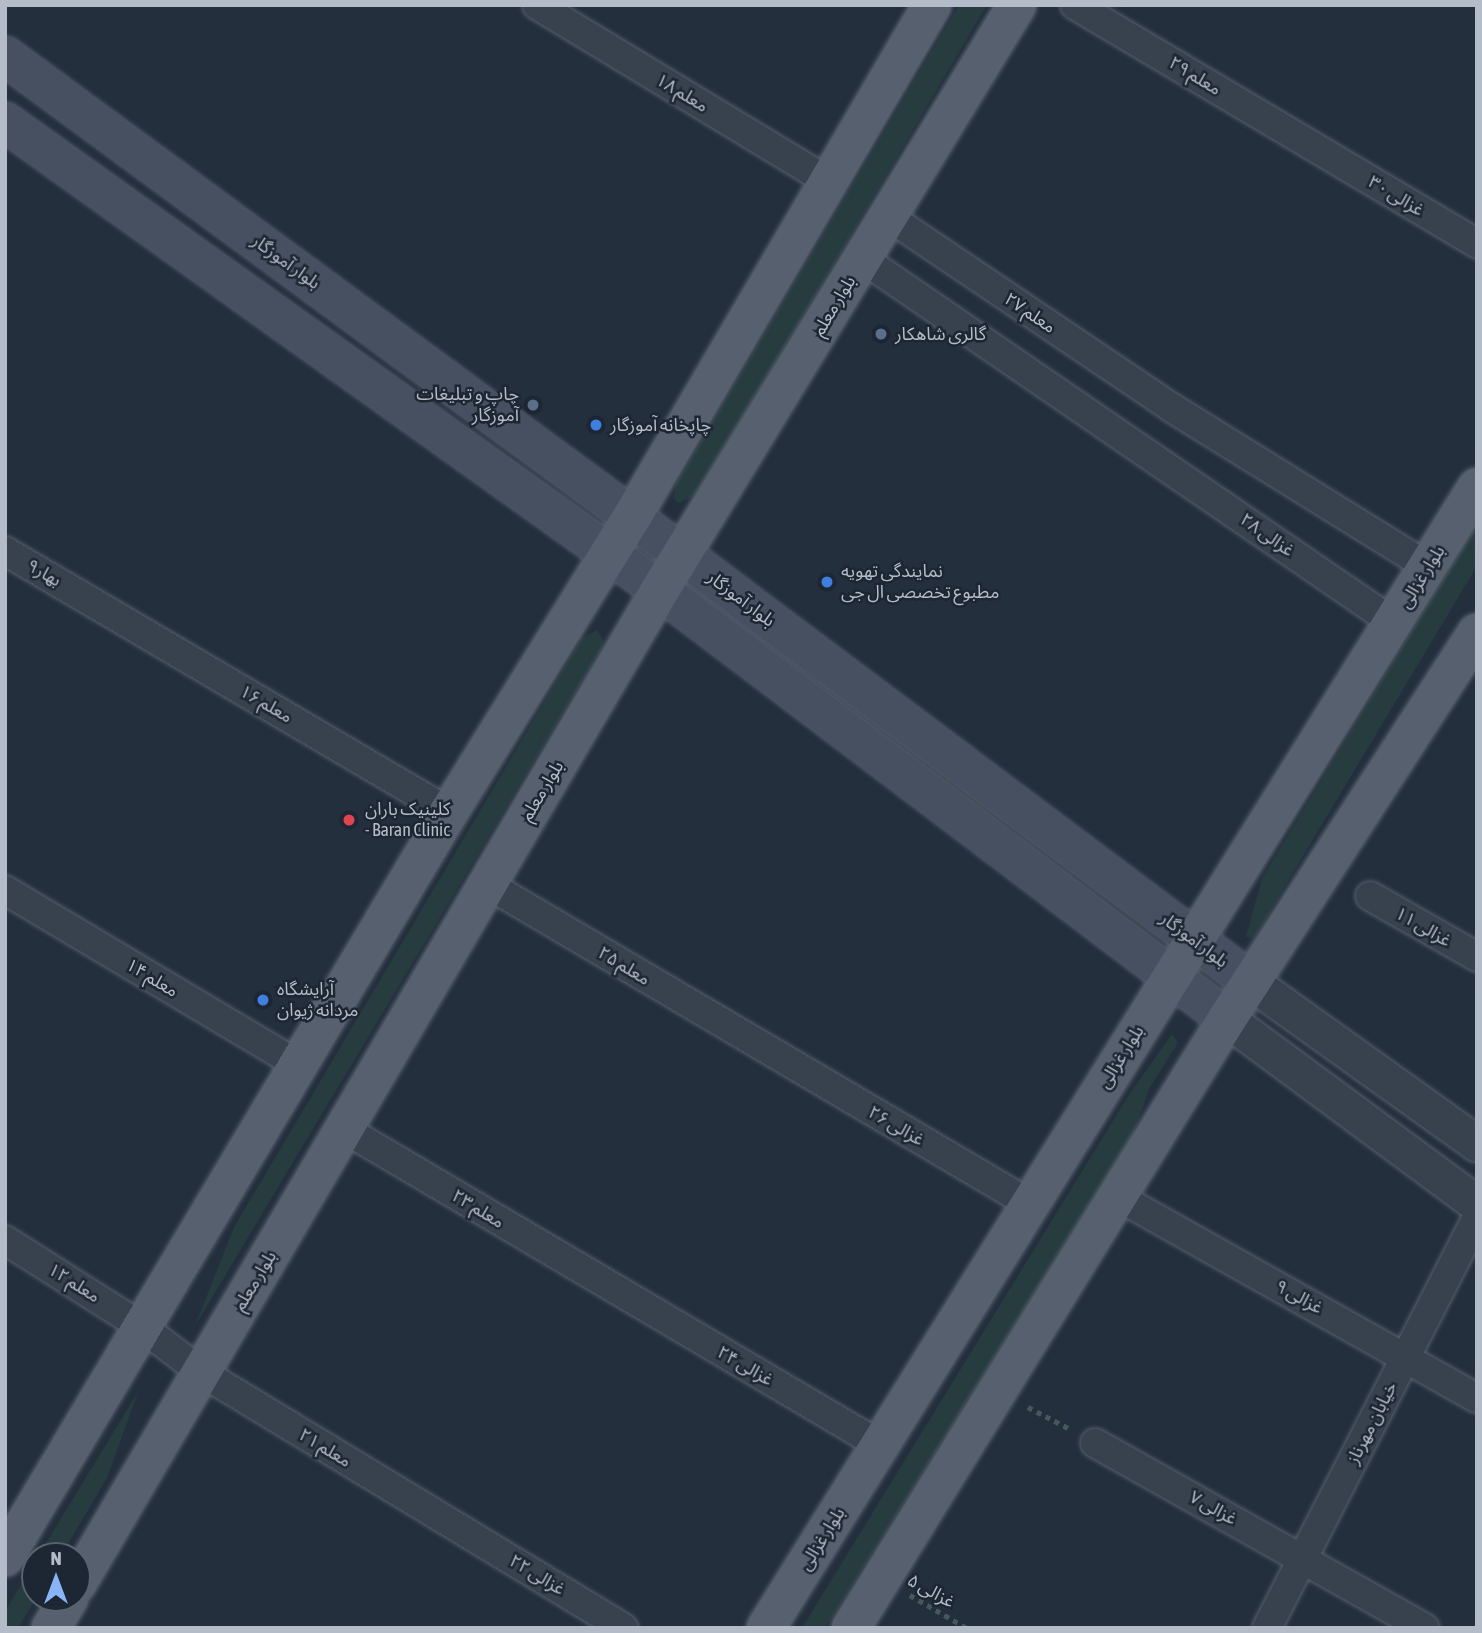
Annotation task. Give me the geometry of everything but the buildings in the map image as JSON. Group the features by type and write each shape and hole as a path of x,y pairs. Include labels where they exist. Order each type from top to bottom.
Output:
{"main road":[{"path":"5,1557 449,812 632,517 827,180 932,5"},
{"name":"بلوار معلم","path":"91,1560 346,1130 660,590 1017,5"},
{"name":"بلوار آموزگار","path":"5,56 632,517 1251,982"},
{"path":"5,122 660,590 1227,1019"},
{"name":"بلوار غزالی","path":"766,1628 1477,487"},
{"path":"851,1628 1120,1198 1227,1019 1477,633"},
{"path":"51,1628 61,1612"}],"street":[{"name":"معلم ۱۸","path":"537,5 827,180"},
{"name":"معلم ۲۹","path":"1075,5 1315,148"},
{"name":"غزالی ۳۰","path":"1315,148 1477,244"},
{"name":"معلم ۲۷","path":"889,217 1172,408 1428,567"},
{"name":"غزالی ۲۸","path":"863,259 1394,623"},
{"name":"بهار۹","path":"5,551 83,596"},
{"name":"معلم ۱۶","path":"83,596 449,812"},
{"name":"معلم ۲۵","path":"487,884 762,1048"},
{"name":"معلم ۱۴","path":"5,890 299,1065"},
{"name":"غزالی ۱۱","path":"1370,896 1477,957"},
{"name":"بلوار آموزگار","path":"1251,982 1477,1144"},
{"path":"1227,1019 1477,1204"},
{"name":"غزالی ۲۶","path":"762,1048 1030,1204"},
{"name":"معلم ۲۳","path":"346,1130 609,1288"},
{"name":"غزالی ۹","path":"1120,1198 1477,1398"},
{"name":"خیابان مهرناز","path":"1267,1628 1477,1218"},
{"name":"معلم ۱۲","path":"5,1240 142,1327 201,1372"},
{"name":"غزالی ۲۴","path":"609,1288 880,1444"},
{"name":"معلم ۲۱","path":"201,1372 450,1523"},
{"name":"غزالی ۷","path":"1095,1443 1303,1557 1425,1628"},
{"name":"غزالی ۲۲","path":"450,1523 623,1628"}],"path":[{"path":"999,1392 1095,1443"},
{"name":"غزالی ۵","path":"881,1579 967,1628"}],"green space":[{"path":"959,5 987,5 697,495 679,503 673,498 676,484"},
{"path":"1477,524 1477,566 1254,938 1246,937 1262,878"},
{"path":"597,630 604,641 601,649 195,1326 234,1227 582,638"},
{"path":"1172,1034 1178,1043 1150,1087 1132,1138 825,1628 802,1628 1128,1096"},
{"path":"138,1392 107,1478 69,1542 47,1542"},
{"path":"21,1585 21,1612 28,1612 18,1628 5,1628 5,1611"}],"place":[{"name":"گالری شاهکار","path":"881,334"},
{"name":"چاپ و تبلیغات آموزگار","path":"533,405"},
{"name":"چاپخانه آموزگار","path":"596,425"},
{"name":"نمایندگی تهویه مطبوع تخصصی ال جی","path":"827,582"},
{"name":"کلینیک باران - Baran Clinic","path":"349,820"},
{"name":"آرایشگاه مردانه ژیوان","path":"263,1000"}]}
